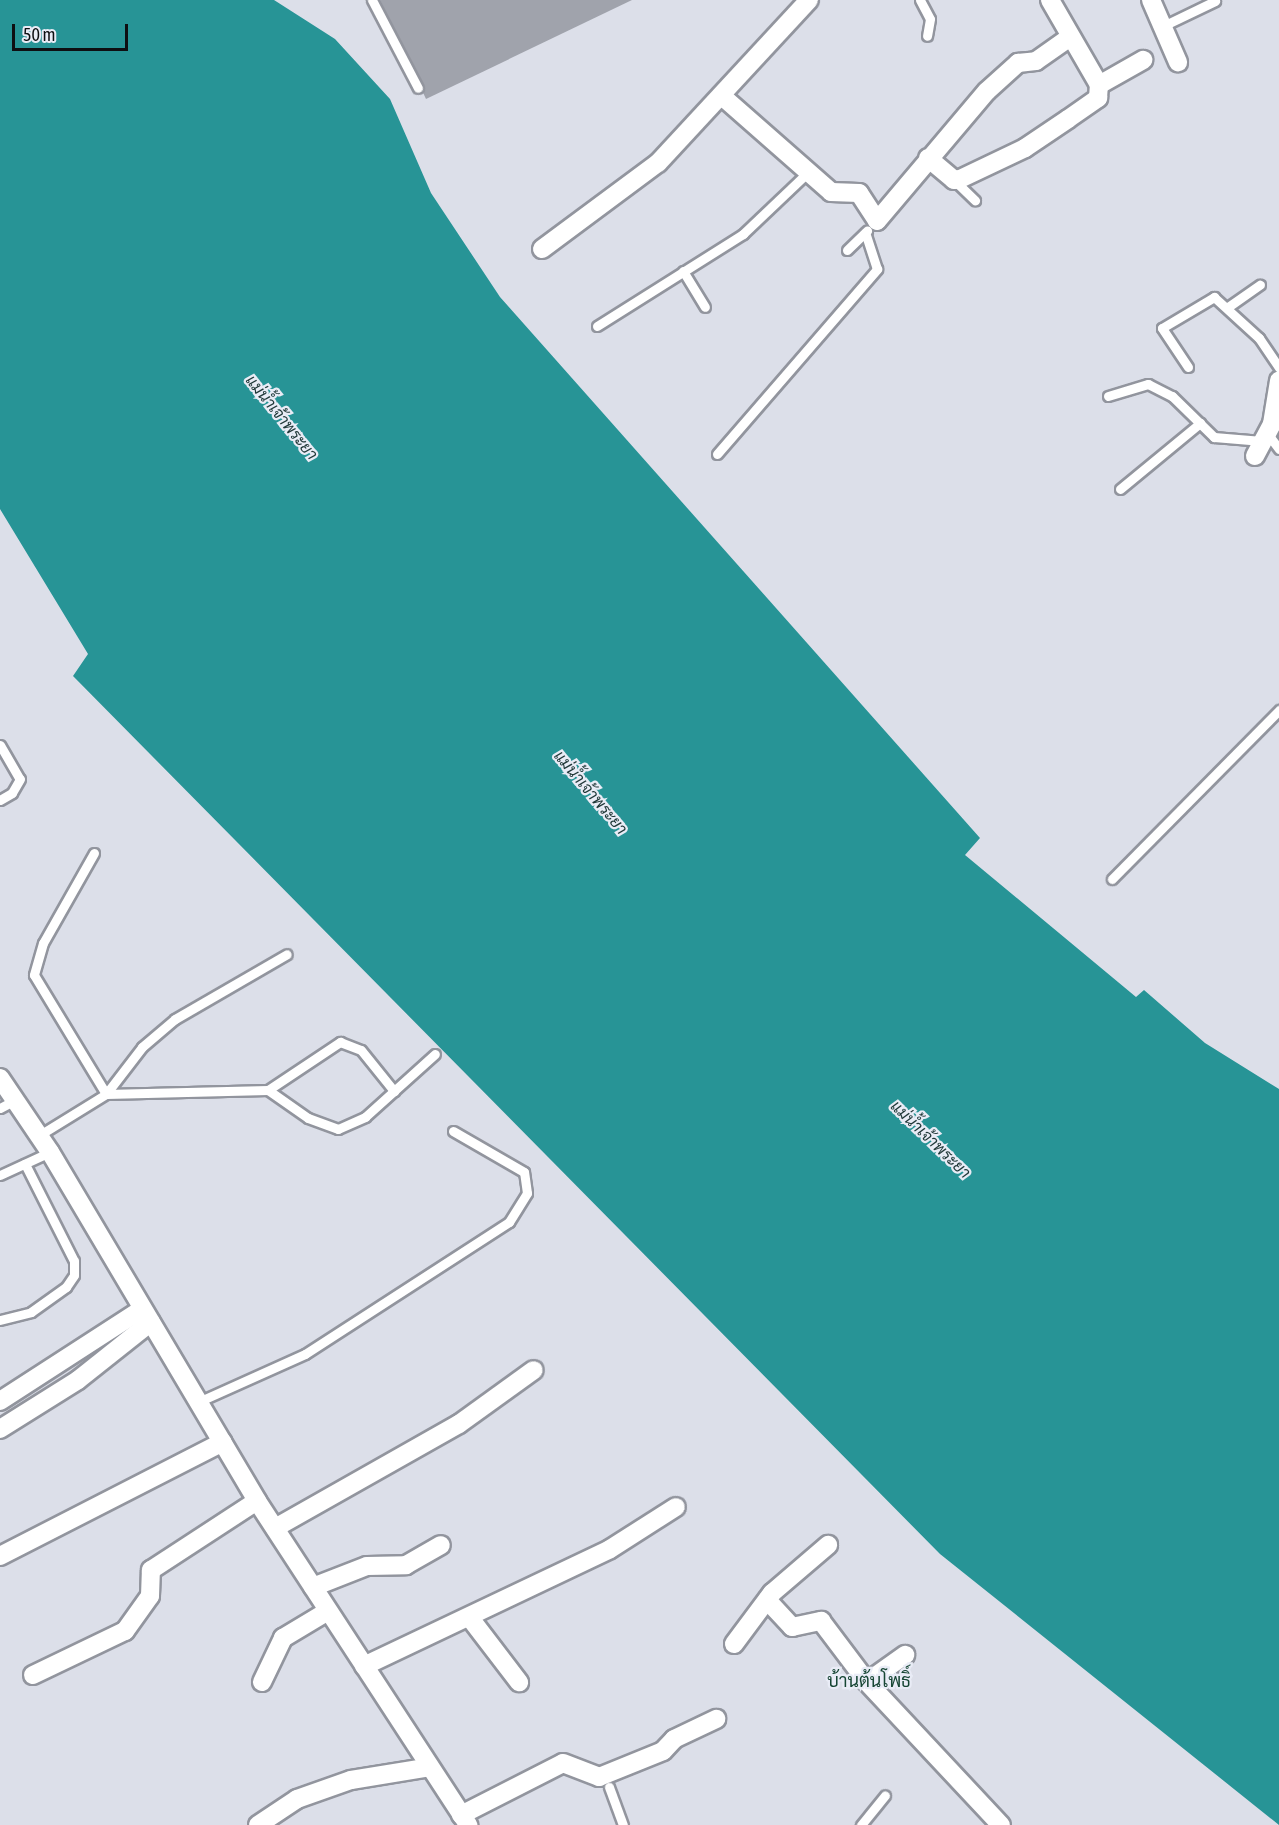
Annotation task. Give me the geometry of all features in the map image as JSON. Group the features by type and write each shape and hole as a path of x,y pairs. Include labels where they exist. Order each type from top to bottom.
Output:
{"street":[{"path":"542,249 658,163 723,97 809,0"},
{"path":"928,158 954,180 1025,148 1098,98 1099,85 1050,0"},
{"path":"1151,0 1178,62"},
{"path":"871,227 928,158 1016,65 1036,61 1070,37"},
{"path":"1099,85 1143,60"},
{"path":"723,97 831,192 859,192 871,227"},
{"path":"1266,445 1279,381"},
{"path":"0,1078 7,1104 50,1152 257,1502 464,1820 563,1763 599,1777 663,1751 674,1739 716,1719"},
{"path":"0,1401 146,1315"},
{"path":"0,1429 78,1380 146,1315"},
{"path":"275,1528 459,1424 534,1370"},
{"path":"0,1556 223,1442"},
{"path":"33,1675 125,1631 150,1596 151,1570 257,1502"},
{"path":"364,1666 470,1618 610,1549 676,1507"},
{"path":"313,1587 367,1566 406,1565 441,1545"},
{"path":"735,1644 767,1600 828,1545"},
{"path":"767,1600 792,1627 821,1621 867,1682 1001,1825"},
{"path":"262,1682 283,1638 328,1611"},
{"path":"470,1618 519,1682"},
{"path":"867,1682 905,1655"},
{"path":"258,1825 297,1799 351,1780 430,1767"}],"lane":[{"path":"372,0 418,88"},
{"path":"920,0 930,19 927,36"},
{"path":"1163,26 1215,1"},
{"path":"597,326 743,234 807,173"},
{"path":"954,180 975,200"},
{"path":"847,250 871,227"},
{"path":"717,454 877,269 871,227"},
{"path":"683,271 705,307"},
{"path":"1228,307 1260,285"},
{"path":"1188,367 1162,328 1209,298 1228,307 1279,368"},
{"path":"1108,396 1148,384 1172,396 1214,437 1266,445"},
{"path":"1120,489 1200,423"},
{"path":"1112,879 1279,710"},
{"path":"0,745 20,779 12,793 0,800"},
{"path":"94,853 43,944 34,975 106,1095"},
{"path":"38,1136 106,1095 142,1047 175,1019 287,954"},
{"path":"268,1090 340,1042 361,1050 394,1092"},
{"path":"106,1095 234,1089 268,1090 308,1118 338,1129 365,1118 435,1054"},
{"path":"198,1402 305,1354 509,1222 527,1193 524,1172 453,1131"},
{"path":"0,1175 50,1152"},
{"path":"0,1320 31,1312 66,1287 74,1275 74,1261 26,1164"},
{"path":"609,1787 623,1825"},
{"path":"861,1825 885,1795"}],"water":[{"name":"แม่น้ำเจ้าพระยา","path":"0,0 274,0 335,39 390,99 431,193 500,297 980,838 965,855 1136,997 1144,990 1205,1043 1279,1089 1279,1825 940,1554 73,676 88,654 0,509"}],"building":[{"path":"380,0 632,0 426,99"}],"district":[{"name":"บ้านต้นโพธิ์","path":"869,1681"}]}
